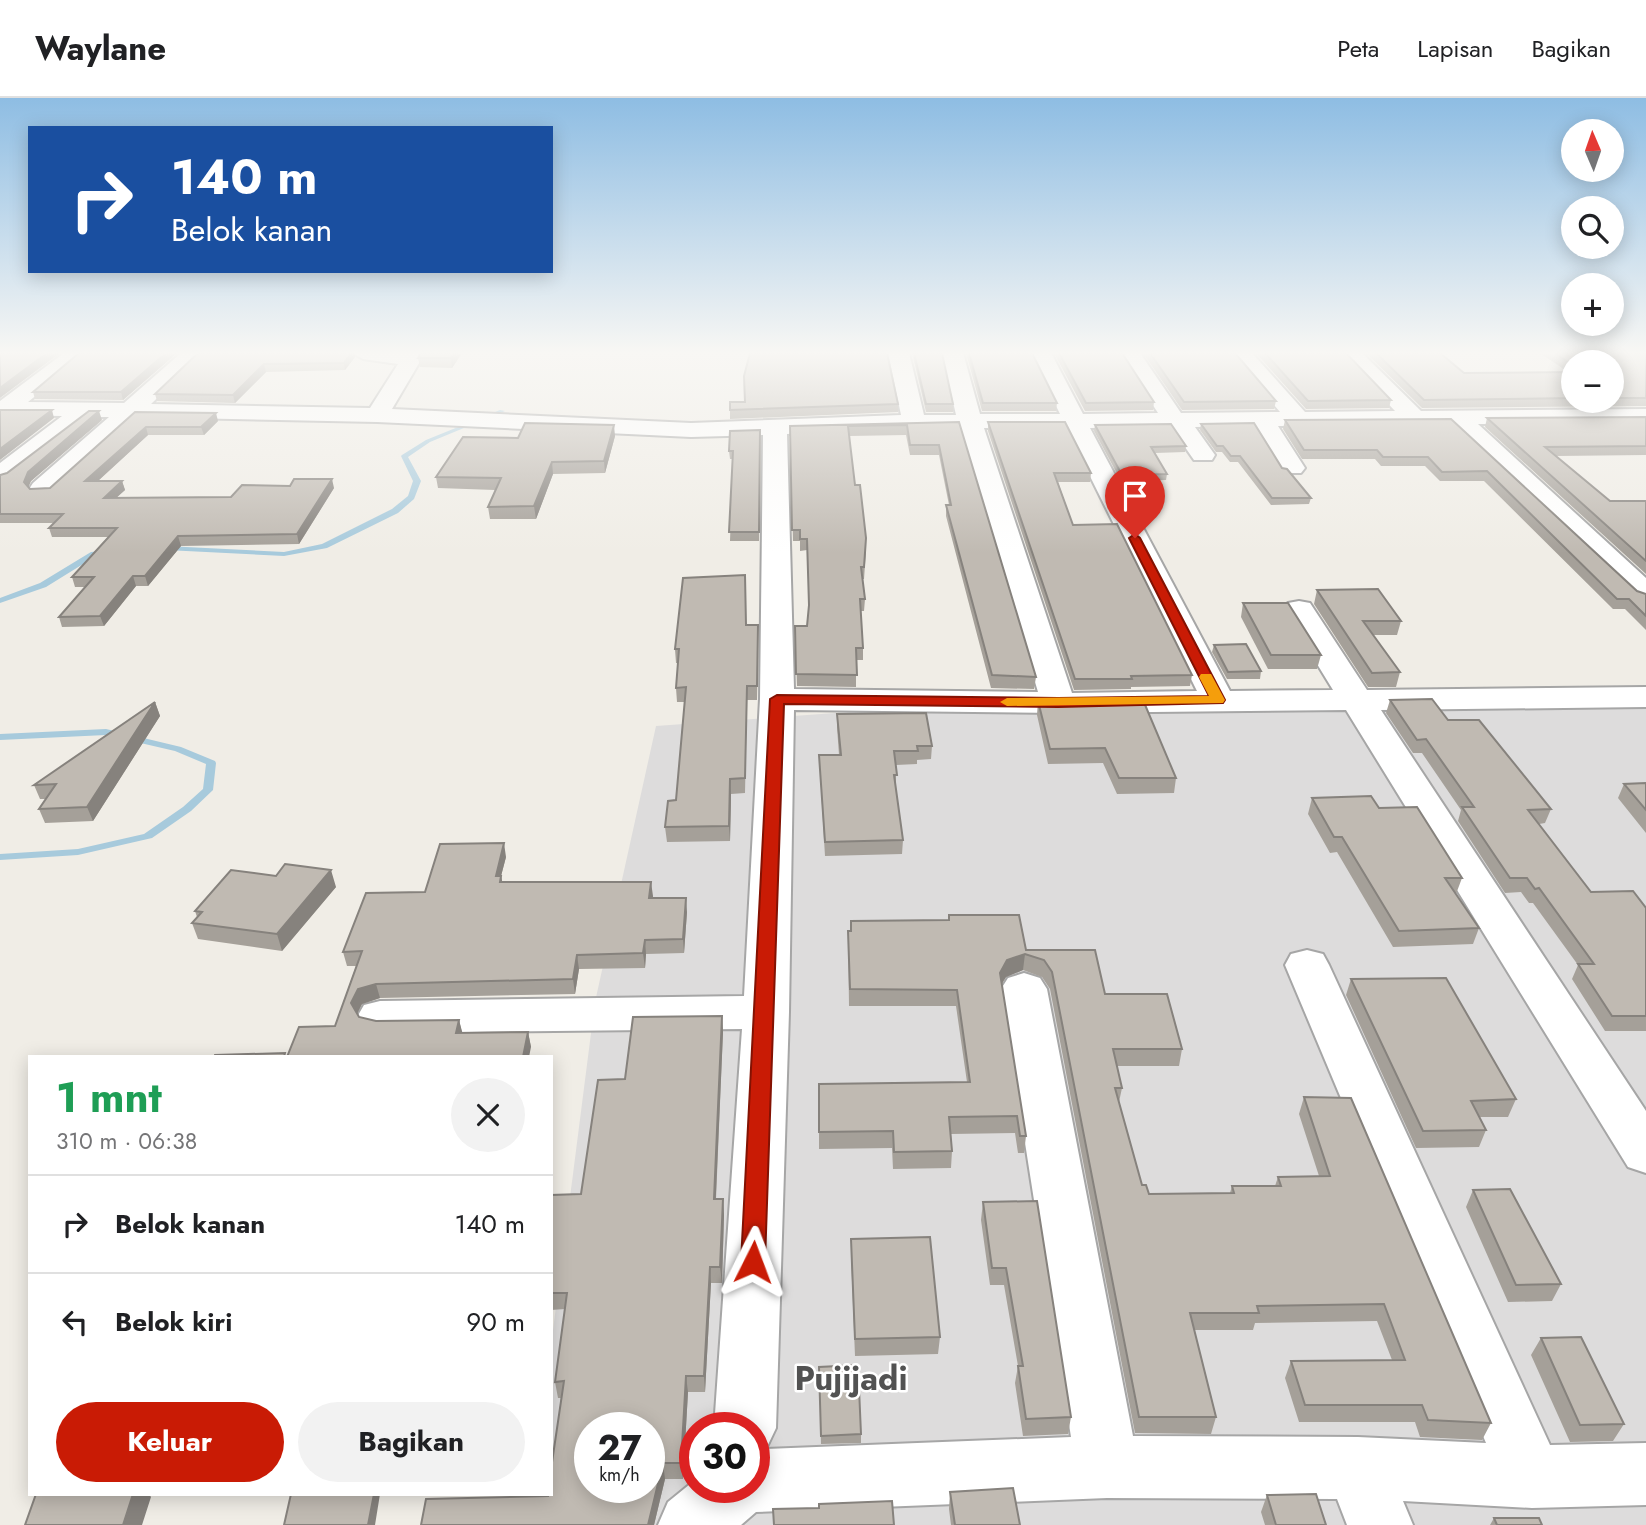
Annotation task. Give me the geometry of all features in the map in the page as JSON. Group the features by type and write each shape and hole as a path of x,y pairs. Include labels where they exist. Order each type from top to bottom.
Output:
{"street":[{"path":"0,475 72,420"},
{"path":"42,489 124,420"},
{"path":"485,420 635,429 775,428 914,422 1347,420"},
{"path":"1176,420 1203,454"},
{"path":"1262,420 1292,468"},
{"path":"1459,420 1646,594"},
{"path":"970,422 1058,703"},
{"path":"1075,422 1218,700"},
{"path":"745,1412 766,1012 777,699 775,428"},
{"path":"1299,610 1646,1153"},
{"path":"777,699 1058,703 1646,697"},
{"path":"1307,965 1532,1477"},
{"path":"1024,989 1107,1467"},
{"path":"380,1017 766,1012"},
{"path":"770,1480 1107,1467 1358,1468 1642,1481"},
{"path":"1358,1468 1380,1525"},
{"path":"691,1525 717,1503"}],"shaded area":[{"path":"1646,692 1646,1525 530,1525 534,1496 553,1496 553,1330 595,1002 656,726 849,712"}],"building":[{"path":"0,420 39,420 0,449"},
{"path":"78,420 89,420 28,472 24,482 30,489 50,488 127,420 209,420 201,427 146,427 85,481 122,481 104,498 231,497 242,485 290,486 294,479 332,479 297,534 178,536 145,576 133,576 100,616 59,617 94,577 72,577 117,528 49,528 63,514 0,514 0,475 7,473"},
{"path":"1285,420 1452,420 1637,591 1646,594 1646,616 1629,599 1617,599 1487,471 1442,472 1428,457 1383,457 1377,450 1304,450"},
{"path":"1489,420 1646,420 1646,446 1545,447 1610,501 1646,501 1646,561"},
{"path":"959,422 1036,677 992,675 946,505 951,505 939,445 910,445 907,425 848,426 855,485 860,485 866,538 864,567 861,567 865,599 860,599 863,648 856,648 857,675 796,674 795,626 807,626 809,605 807,539 800,539 800,530 792,530 790,426"},
{"path":"988,422 1065,422 1091,473 1054,473 1073,525 1117,524 1192,675 1075,679"},
{"path":"525,423 614,425 604,461 552,462 534,506 488,507 501,478 436,477 463,437 518,438"},
{"path":"1254,423 1282,468 1287,469 1311,498 1272,498 1240,456 1231,456 1223,446 1217,446 1201,424"},
{"path":"1171,424 1186,446 1151,447 1167,474 1122,475 1095,425"},
{"path":"760,430 759,532 729,532 733,451 729,451 730,431"},
{"path":"745,575 746,625 758,625 757,686 747,686 745,778 730,779 729,826 665,827 668,801 676,800 686,687 676,688 679,649 675,649 683,578"},
{"path":"1378,589 1401,621 1363,621 1400,672 1372,673 1317,590"},
{"path":"1243,603 1288,603 1321,655 1271,655"},
{"path":"1246,644 1261,671 1228,672 1214,645"},
{"path":"1432,699 1448,720 1479,720 1551,809 1528,810 1591,892 1633,891 1646,908 1646,1016 1612,1016 1578,964 1594,964 1539,888 1535,889 1527,878 1510,878 1462,807 1474,807 1426,739 1417,740 1390,700"},
{"path":"1143,700 1176,778 1119,778 1105,748 1050,749 1038,701"},
{"path":"155,702 87,807 39,809 56,784 34,785"},
{"path":"926,713 932,746 917,746 918,751 894,751 897,775 894,775 903,840 825,842 819,755 841,755 837,714"},
{"path":"1646,783 1646,810 1624,784"},
{"path":"1371,796 1379,808 1417,807 1462,878 1445,878 1479,928 1399,931 1342,837 1334,837 1312,798"},
{"path":"504,843 496,876 501,876 500,882 651,882 649,898 686,898 683,939 645,940 643,953 577,955 573,979 376,984 358,989 351,1003 359,1017 376,1021 459,1020 456,1033 528,1032 523,1055 288,1055 299,1027 335,1026 362,951 343,952 366,893 425,892 440,844"},
{"path":"285,864 331,870 277,934 192,923 202,912 195,911 231,870 276,876"},
{"path":"949,915 1019,915 1026,950 1095,950 1105,994 1167,994 1182,1049 1113,1049 1122,1088 1115,1088 1142,1185 1146,1185 1149,1194 1234,1193 1232,1186 1281,1186 1278,1177 1330,1176 1304,1097 1351,1098 1491,1423 1428,1420 1422,1405 1305,1405 1291,1361 1405,1360 1384,1304 1257,1306 1259,1313 1190,1313 1216,1417 1139,1417 1052,972 1044,960 1025,954 1007,960 1000,973 1026,1136 1020,1136 1017,1116 949,1117 952,1151 894,1152 893,1131 819,1132 819,1084 970,1082 957,990 850,989 848,931 851,931 851,921 949,920"},
{"path":"1446,978 1516,1099 1471,1101 1486,1130 1423,1131 1351,979"},
{"path":"722,1016 714,1199 723,1199 720,1267 710,1267 704,1376 686,1376 684,1412 679,1412 679,1463 665,1463 665,1412 574,1412 574,1503 653,1503 648,1525 421,1525 426,1499 553,1496 553,1455 564,1381 555,1382 567,1293 553,1293 553,1195 581,1194 598,1080 625,1079 633,1017"},
{"path":"285,1053 284,1055 215,1055"},
{"path":"1510,1189 1561,1284 1516,1285 1473,1190"},
{"path":"1037,1201 1071,1417 1026,1419 1018,1366 1023,1366 1006,1268 992,1268 983,1202"},
{"path":"930,1237 940,1337 855,1339 851,1239"},
{"path":"1581,1337 1624,1424 1580,1425 1541,1338"},
{"path":"858,1365 861,1434 821,1436 819,1367"},
{"path":"1013,1488 1020,1525 955,1525 950,1492"},
{"path":"1316,1494 1326,1525 1276,1525 1267,1495"},
{"path":"35,1496 132,1496 123,1525 25,1525"},
{"path":"291,1496 374,1496 368,1525 284,1525"},
{"path":"892,1501 894,1525 774,1525 773,1509"},
{"path":"1494,1518 1539,1518 1542,1525 1497,1525"}],"waterway":[{"path":"166,548 284,554 324,546 395,511 411,497 417,481 404,456 428,441 481,420"},
{"path":"0,601 43,585 94,554 102,553"},
{"path":"0,737 106,732 178,749 211,763 208,790 187,809 148,836 78,852 0,857"}],"slow traffic":[{"path":"1007,702 1218,700 1206,677"}],"district":[{"name":"Pujijadi","path":"851,1378"}],"route":[{"path":"753,1262 766,1012 777,699 1058,703 1218,700 1135,538"}]}
